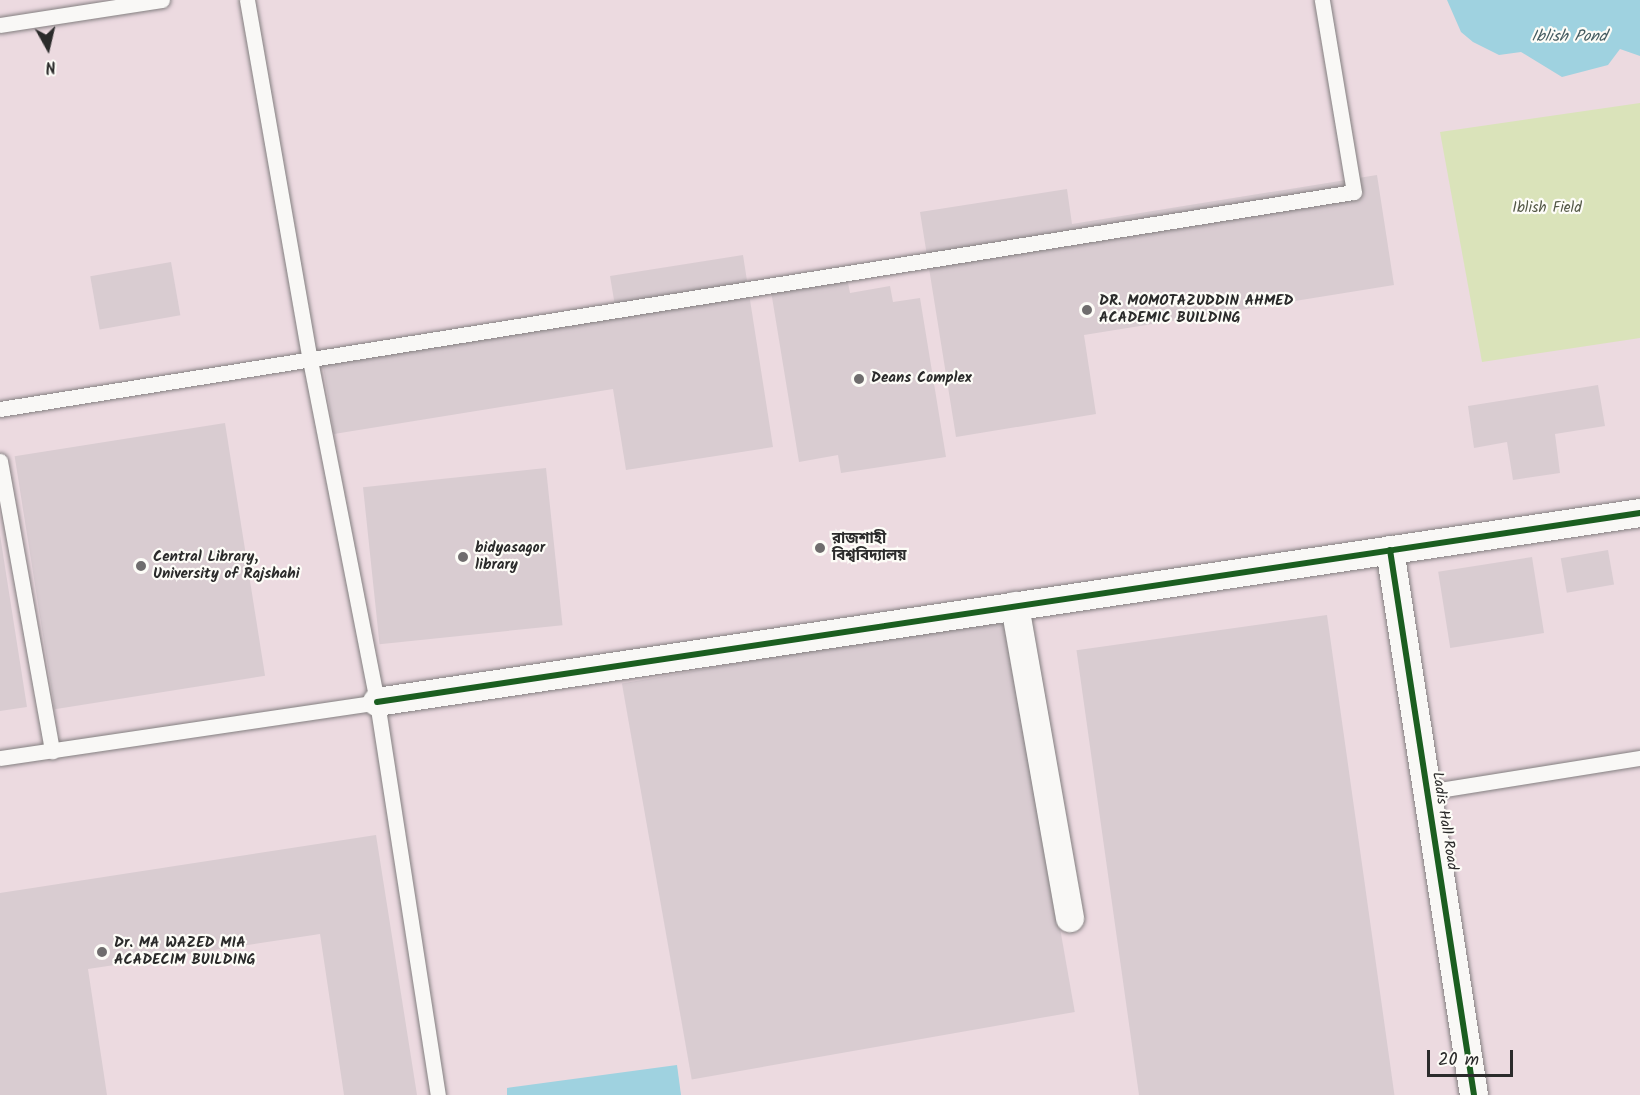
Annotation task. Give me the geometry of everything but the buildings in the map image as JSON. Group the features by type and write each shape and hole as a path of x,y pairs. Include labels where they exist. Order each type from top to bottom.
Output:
{"street":[{"path":"377,702 1640,513"},
{"name":"Ladis Hall Road","path":"1390,550 1474,1095"},
{"path":"1015,606 1070,918"}],"lane":[{"path":"0,25 162,0"},
{"path":"248,0 310,360 377,702 438,1095"},
{"path":"0,409 1354,192 1322,0"},
{"path":"0,461 52,751"},
{"path":"0,758 377,702"},
{"path":"1427,792 1640,758"}],"shaded area":[{"name":"রাজশাহী বিশ্ববিদ্যালয়","path":"0,0 1640,0 1640,1095 0,1095"}],"green space":[{"name":"Iblish Field","path":"1640,103 1640,338 1482,362 1440,132"}],"water":[{"name":"Iblish Pond","path":"1447,0 1640,0 1640,56 1620,49 1608,65 1562,77 1521,52 1499,55 1473,42 1461,32"},
{"path":"677,1065 681,1095 507,1095 507,1088"}],"cycle path":[{"path":"377,702 1640,513"},
{"path":"1390,550 1474,1095"}],"place":[{"name":"DR. MOMOTAZUDDIN AHMED ACADEMIC BUILDING","path":"1087,310"},
{"name":"Deans Complex","path":"859,379"},
{"name":"রাজশাহী বিশ্ববিদ্যালয়","path":"820,548"},
{"name":"bidyasagor library","path":"463,557"},
{"name":"Central Library, University of Rajshahi","path":"141,566"},
{"name":"Dr. MA WAZED MIA ACADECIM BUILDING","path":"102,952"}]}
